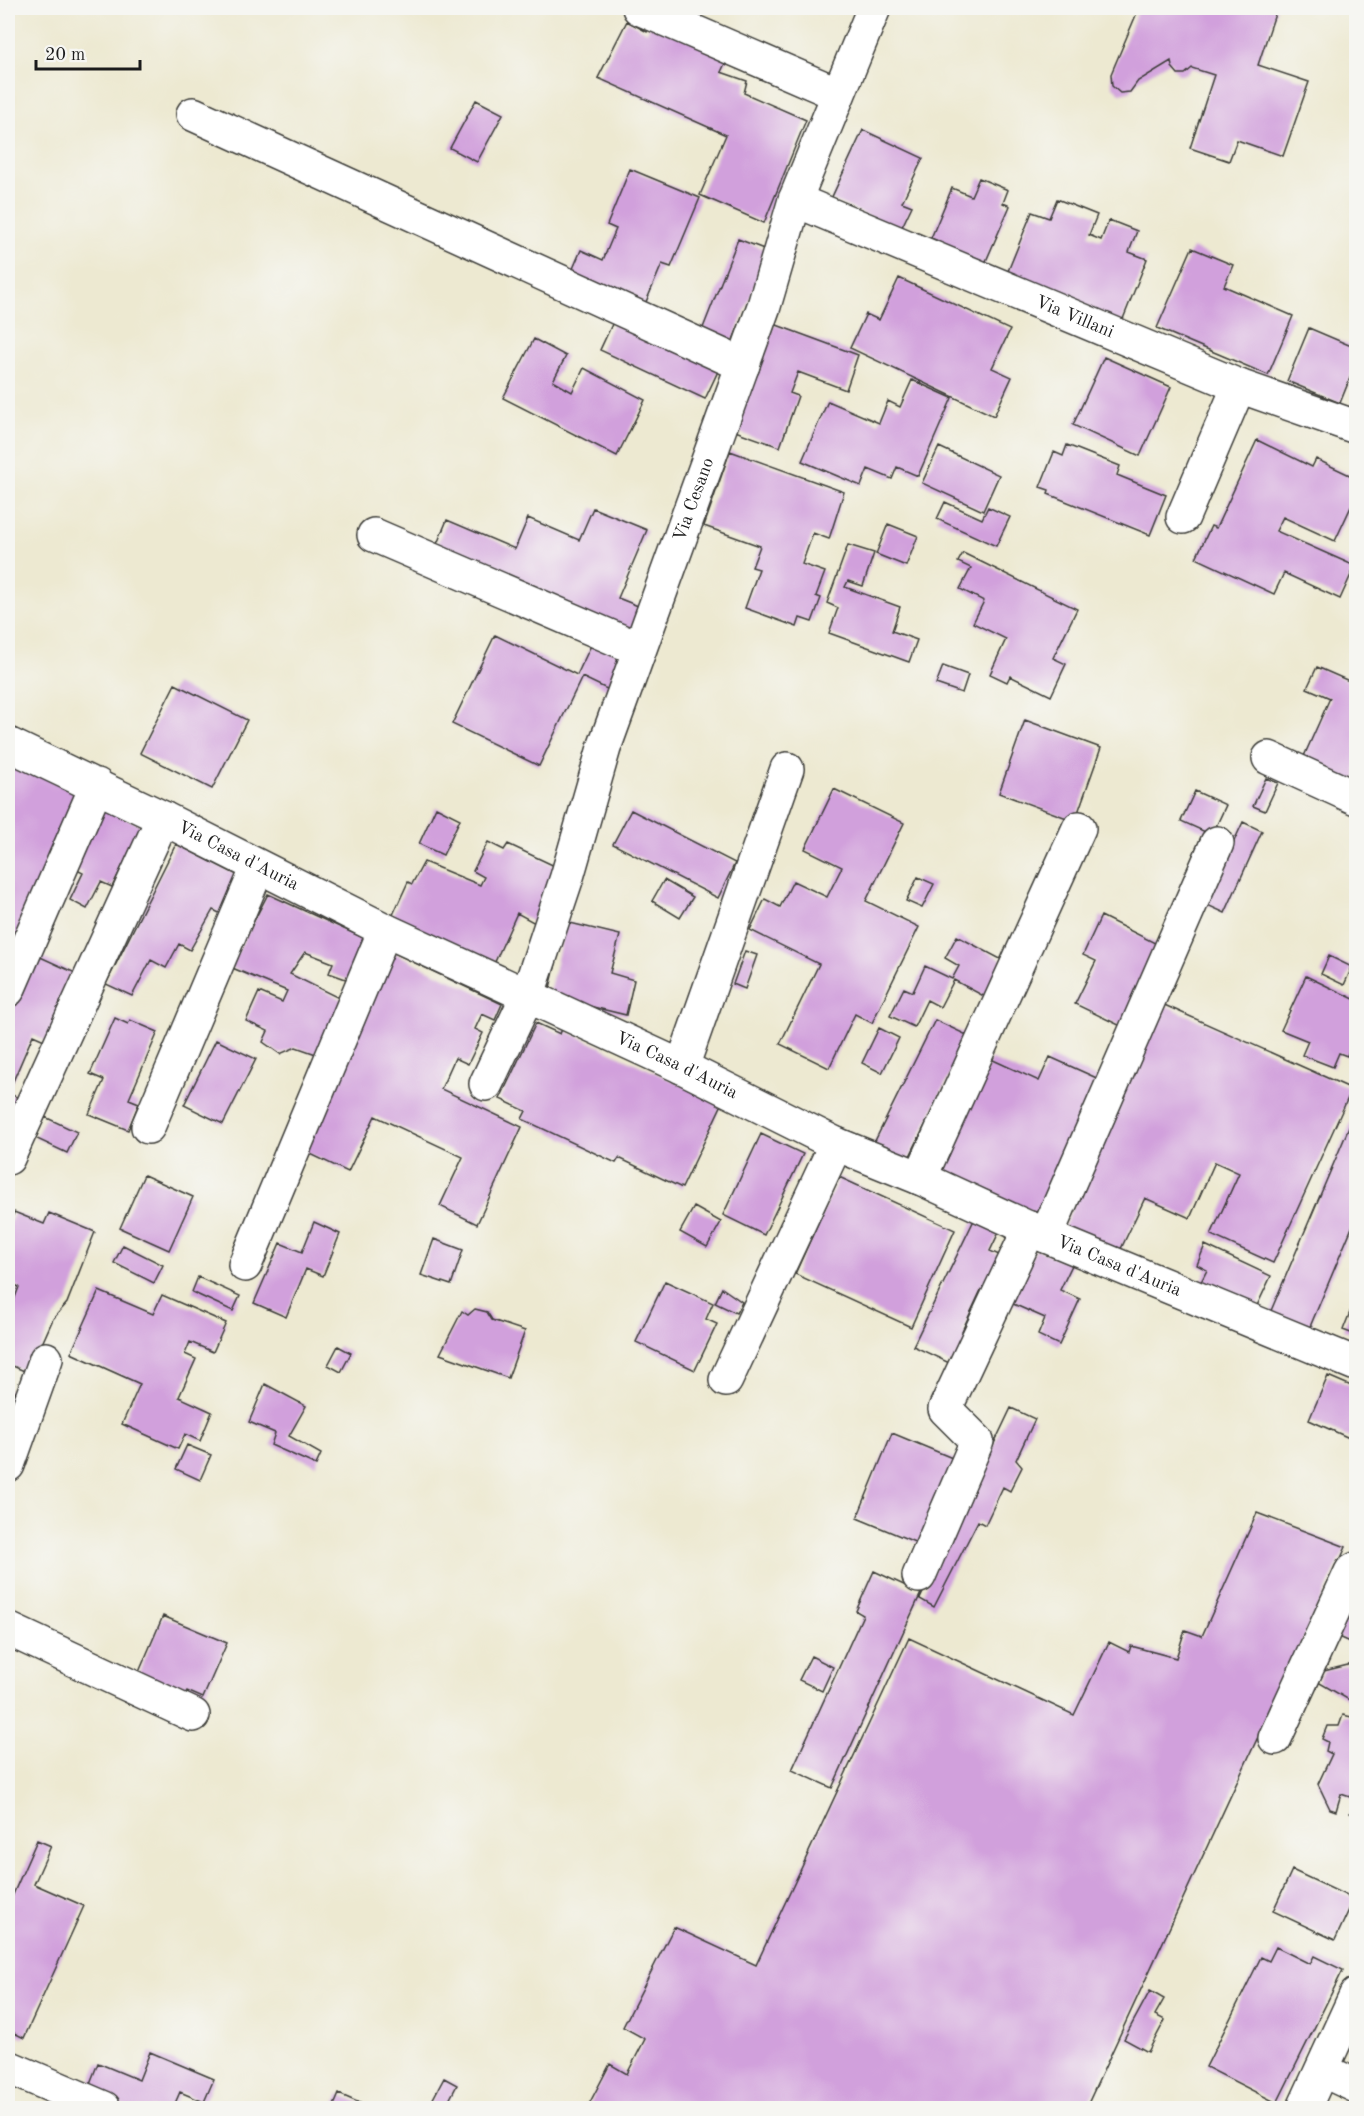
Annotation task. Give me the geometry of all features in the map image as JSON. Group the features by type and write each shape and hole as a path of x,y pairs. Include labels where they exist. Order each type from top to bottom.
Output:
{"street":[{"path":"639,8 838,94"},
{"name":"Via Cesano","path":"486,1084 527,997 567,877 604,748 743,365 795,201 874,8"},
{"path":"193,114 743,365"},
{"name":"Via Villani","path":"795,201 1239,386 1356,427"},
{"path":"1183,517 1239,386"},
{"path":"374,535 639,649"},
{"name":"Via Casa d'Auria","path":"8,744 97,785 385,930 682,1067 836,1144 920,1178 1038,1232 1356,1364"},
{"path":"1269,758 1356,798"},
{"path":"682,1067 787,769"},
{"path":"8,990 97,785"},
{"path":"8,1158 163,818"},
{"path":"920,1178 1080,828"},
{"path":"919,1576 977,1441 945,1409 1038,1232 1217,843"},
{"path":"148,1127 258,867"},
{"path":"245,1265 385,930"},
{"path":"726,1380 836,1144"},
{"path":"8,1465 46,1359"},
{"path":"1275,1738 1351,1572 1356,1569"},
{"path":"8,1629 193,1715"},
{"path":"1304,2109 1356,1995"},
{"path":"8,2067 104,2109"},
{"path":"1322,2070 1356,2086"}],"building":[{"path":"1139,8 1277,8 1258,65 1309,82 1283,156 1237,140 1229,161 1190,148 1214,75 1192,68 1185,74 1178,74 1172,67 1171,61 1138,81 1130,92 1120,93 1112,86 1111,74"},
{"path":"627,21 647,32 650,25 729,55 721,72 747,81 744,93 806,120 764,223 700,195 726,135 598,78"},
{"path":"476,100 503,114 477,162 450,148"},
{"path":"863,130 923,158 902,202 912,206 900,231 831,199"},
{"path":"630,169 700,198 671,267 662,264 643,309 569,278 581,250 603,260 616,229 607,225"},
{"path":"979,178 1008,190 1003,203 1010,206 983,268 935,247 938,241 931,238 952,188 971,196"},
{"path":"1057,199 1097,215 1089,235 1101,240 1109,220 1137,231 1129,252 1147,259 1121,324 1006,276 1032,212 1049,218"},
{"path":"738,239 769,251 731,345 701,333"},
{"path":"1192,248 1233,265 1224,286 1293,316 1268,375 1157,328"},
{"path":"899,278 1010,330 992,368 1012,377 994,416 850,348 866,314 879,320"},
{"path":"614,320 719,369 705,399 600,350"},
{"path":"774,324 858,355 846,390 798,372 790,393 798,396 780,447 735,431"},
{"path":"1309,328 1356,348 1356,363 1340,403 1287,381"},
{"path":"534,339 566,356 553,381 572,392 584,368 645,400 617,456 503,398"},
{"path":"1104,357 1171,387 1140,456 1073,425"},
{"path":"912,380 952,398 918,476 897,467 892,479 868,469 861,486 802,461 828,401 879,423 888,401 900,407"},
{"path":"1257,440 1312,467 1316,459 1356,478 1356,496 1335,541 1283,517 1276,531 1355,566 1340,599 1284,573 1274,594 1196,558 1211,526 1216,528"},
{"path":"1067,445 1120,466 1117,475 1166,495 1150,535 1048,494 1049,490 1040,487 1054,452 1063,456"},
{"path":"939,447 999,475 983,511 922,483"},
{"path":"730,451 844,492 829,539 813,533 802,564 825,572 816,596 821,598 812,622 800,618 797,627 745,608 759,569 752,567 760,546 704,526"},
{"path":"945,502 982,519 988,507 1010,517 996,546 937,519"},
{"path":"593,508 647,530 618,598 643,608 630,639 432,556 447,520 515,549 528,518 579,540"},
{"path":"888,524 918,536 906,566 876,554"},
{"path":"848,545 874,553 863,586 848,581 845,587 900,607 892,631 917,640 909,662 829,633 838,608 827,603"},
{"path":"963,553 1077,609 1053,658 1066,664 1051,696 1010,676 1007,682 990,674 1006,639 973,623 984,601 960,589 971,568 958,562"},
{"path":"495,635 577,675 593,641 627,658 611,691 582,677 539,766 452,724"},
{"path":"943,666 968,675 962,693 936,684"},
{"path":"1317,667 1356,684 1356,789 1301,763 1330,698 1307,688"},
{"path":"175,684 247,720 212,789 140,753"},
{"path":"1025,720 1101,748 1075,821 999,793"},
{"path":"8,758 86,796 15,942 8,939"},
{"path":"1266,778 1278,783 1265,811 1253,806"},
{"path":"834,789 904,823 866,901 919,927 872,1023 855,1014 829,1068 780,1044 819,964 750,930 765,899 780,907 793,881 827,897 842,867 805,849"},
{"path":"1195,791 1226,805 1212,835 1181,821"},
{"path":"103,806 142,826 112,887 101,882 87,909 70,900 83,873 73,868"},
{"path":"436,807 460,819 443,855 419,844"},
{"path":"631,810 735,863 718,898 613,844"},
{"path":"1243,822 1262,831 1225,913 1205,904"},
{"path":"488,842 504,850 508,844 561,869 544,928 517,913 494,964 391,919 408,882 412,884 424,862 480,885 484,877 473,871"},
{"path":"176,844 247,880 228,917 213,910 190,950 179,944 166,968 151,960 132,996 106,984"},
{"path":"918,877 934,884 922,908 906,901"},
{"path":"664,880 693,897 680,918 652,901"},
{"path":"268,894 370,941 354,982 329,973 333,963 305,952 290,974 345,1001 316,1054 296,1047 280,1054 263,1042 268,1031 246,1021 259,992 282,1002 287,991 230,967"},
{"path":"1101,916 1163,947 1125,1028 1075,1004 1096,961 1083,955"},
{"path":"566,922 620,935 610,973 634,980 626,1015 548,996"},
{"path":"957,936 1010,964 991,1000 954,980 940,1007 927,1000 914,1027 890,1016 904,988 913,992 925,966 952,979 959,966 945,958"},
{"path":"745,951 757,955 745,989 733,984"},
{"path":"392,952 502,1004 495,1020 482,1014 475,1029 483,1033 468,1064 455,1058 441,1089 522,1127 477,1224 440,1206 463,1157 375,1116 348,1172 300,1149"},
{"path":"36,955 82,976 51,1043 33,1035 8,1093 8,1019"},
{"path":"1329,956 1352,967 1344,985 1321,974"},
{"path":"1306,976 1356,1000 1356,1032 1347,1056 1339,1053 1333,1067 1302,1055 1308,1041 1281,1030"},
{"path":"1160,1003 1352,1089 1273,1263 1211,1235 1239,1173 1215,1162 1190,1218 1145,1198 1118,1255 1063,1230"},
{"path":"115,1018 128,1024 130,1020 158,1032 129,1099 139,1103 128,1130 89,1114 104,1080 90,1074"},
{"path":"935,1020 969,1036 907,1162 873,1145"},
{"path":"536,1023 560,1034 562,1029 722,1104 682,1188 619,1158 616,1163 522,1119 526,1111 500,1099"},
{"path":"879,1028 899,1038 882,1073 862,1063"},
{"path":"216,1040 256,1059 223,1124 184,1105"},
{"path":"1050,1057 1101,1080 1044,1218 939,1171 991,1059 1039,1081"},
{"path":"8,1093 27,1102 8,1145"},
{"path":"1356,1111 1356,1227 1353,1225 1309,1329 1270,1313"},
{"path":"45,1117 77,1132 67,1153 35,1138"},
{"path":"761,1134 803,1154 764,1235 723,1215"},
{"path":"144,1175 193,1197 169,1250 120,1228"},
{"path":"839,1177 955,1230 911,1327 795,1274"},
{"path":"694,1207 721,1222 707,1247 680,1232"},
{"path":"14,1212 44,1224 49,1213 95,1232 67,1303 53,1319 29,1373 8,1364 8,1316 19,1287 8,1282 8,1229"},
{"path":"975,1218 1000,1230 990,1251 1010,1260 994,1296 981,1290 962,1331 977,1338 962,1369 913,1346"},
{"path":"314,1222 340,1234 323,1276 306,1269 286,1317 254,1303 280,1243 302,1252"},
{"path":"434,1239 463,1250 451,1285 421,1275"},
{"path":"123,1245 163,1265 154,1283 114,1263"},
{"path":"1205,1245 1271,1276 1254,1312 1199,1286 1207,1270 1197,1265"},
{"path":"1036,1249 1072,1265 1060,1290 1080,1299 1059,1345 1038,1335 1045,1318 1011,1303"},
{"path":"198,1277 240,1296 233,1311 192,1292"},
{"path":"665,1281 713,1303 706,1319 717,1324 695,1370 636,1342"},
{"path":"722,1288 742,1302 736,1313 715,1303"},
{"path":"99,1291 153,1314 162,1295 226,1323 213,1352 190,1342 185,1354 196,1359 179,1397 212,1412 200,1441 185,1434 178,1449 122,1424 140,1384 71,1353"},
{"path":"1356,1297 1356,1335 1343,1330"},
{"path":"475,1309 487,1312 492,1320 525,1331 508,1378 440,1354 462,1311 468,1315"},
{"path":"338,1346 351,1353 341,1372 328,1365"},
{"path":"1328,1376 1356,1388 1356,1441 1309,1420"},
{"path":"265,1384 306,1406 289,1436 321,1454 316,1465 271,1445 275,1433 249,1422"},
{"path":"8,1389 18,1394 10,1412 8,1411"},
{"path":"1011,1408 1035,1419 1016,1460 1022,1467 1010,1491 1003,1487 985,1525 978,1521 934,1607 920,1599"},
{"path":"892,1433 957,1460 922,1545 857,1518"},
{"path":"187,1445 211,1455 200,1480 176,1469"},
{"path":"1257,1513 1346,1547 1086,2108 587,2108 610,2064 627,2074 645,2039 623,2027 674,1927 756,1965 909,1638 1074,1715 1109,1642 1129,1652 1131,1646 1176,1658 1185,1630 1202,1636"},
{"path":"874,1571 921,1593 832,1788 792,1770 863,1615 856,1611"},
{"path":"1344,1615 1356,1620 1356,1645 1327,1632"},
{"path":"163,1616 227,1643 203,1698 187,1691 184,1699 136,1679"},
{"path":"811,1656 833,1667 822,1691 799,1680"},
{"path":"1356,1663 1356,1704 1318,1682 1324,1671"},
{"path":"1343,1715 1356,1718 1356,1799 1341,1794 1336,1811 1330,1809 1318,1784 1332,1754 1326,1751 1328,1742 1322,1739 1327,1726 1339,1726"},
{"path":"1356,1799 1356,1817 1350,1813"},
{"path":"37,1840 51,1846 34,1884 84,1906 24,2038 8,2030 8,1906"},
{"path":"1292,1870 1354,1899 1335,1940 1273,1911"},
{"path":"1276,1947 1310,1964 1314,1956 1343,1970 1277,2103 1206,2067 1261,1957 1269,1961"},
{"path":"1150,1991 1164,1999 1155,2015 1165,2020 1148,2052 1124,2039"},
{"path":"150,2052 214,2079 204,2102 180,2092 173,2108 128,2108 87,2091 98,2063 139,2080"},
{"path":"444,2078 457,2085 445,2108 428,2108"},
{"path":"339,2094 371,2108 333,2108"}]}
